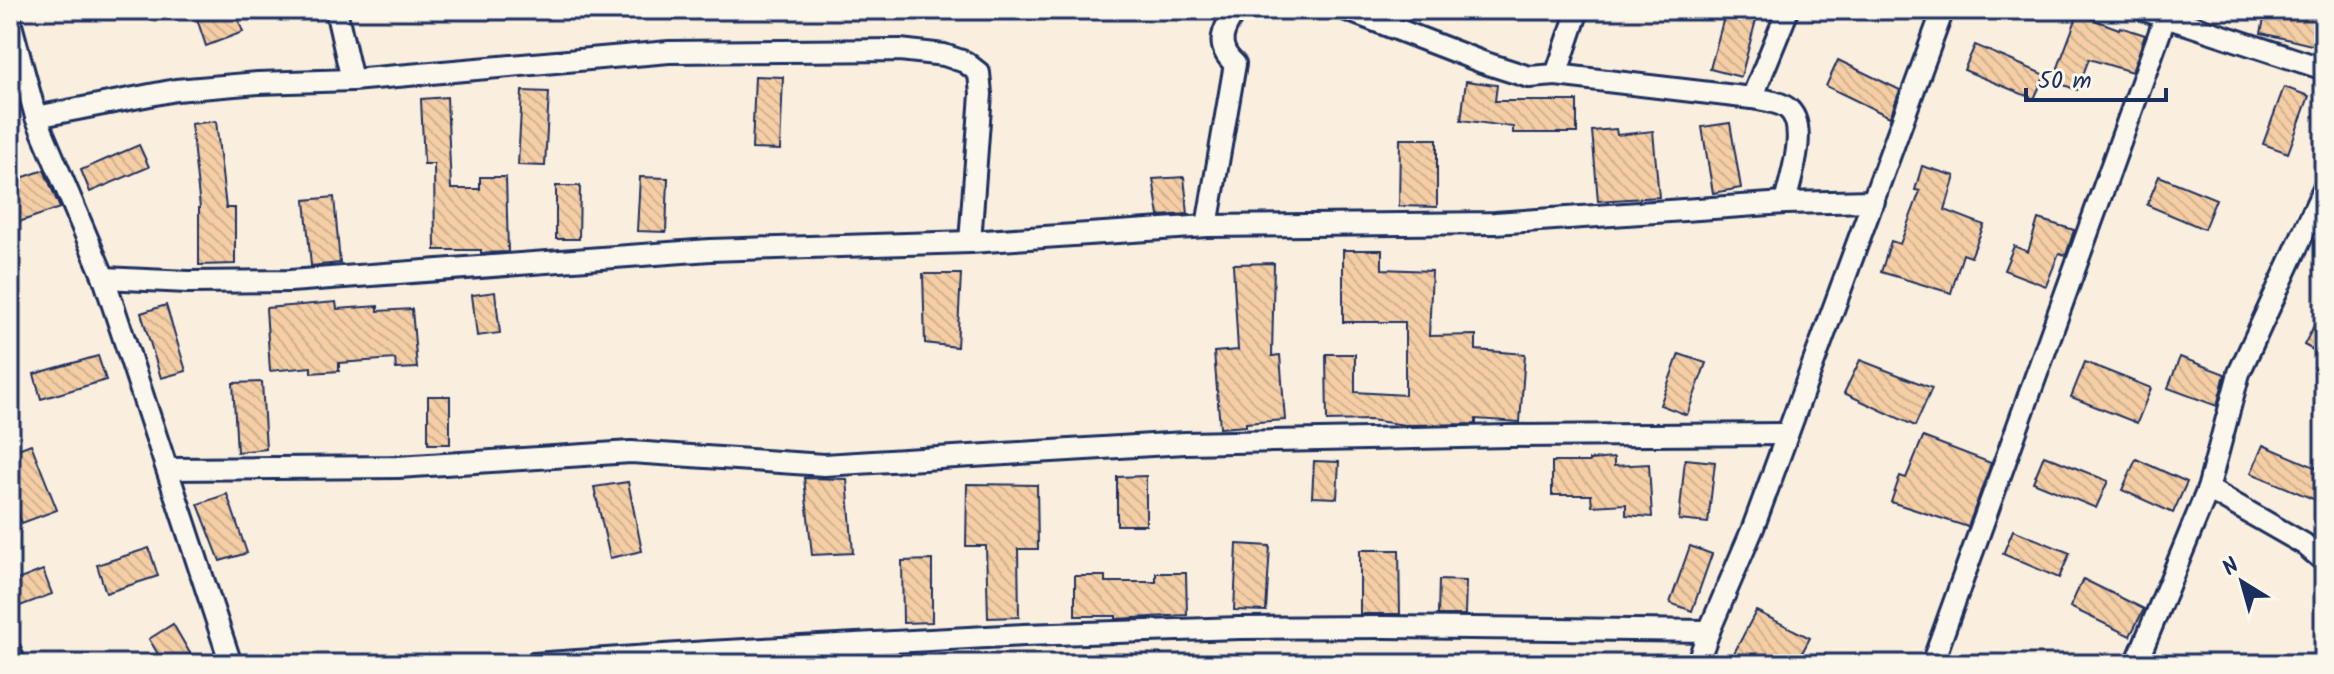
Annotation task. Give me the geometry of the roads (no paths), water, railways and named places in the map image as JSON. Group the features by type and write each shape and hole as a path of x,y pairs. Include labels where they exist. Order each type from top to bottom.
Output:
{"street":[{"path":"336,10 352,80"},
{"path":"1207,226 1235,64 1227,57 1222,45 1223,28 1236,10"},
{"path":"1347,10 1529,77 1556,75 1775,102 1788,108 1796,119 1799,134 1785,203"},
{"path":"1556,75 1578,10"},
{"path":"1752,98 1788,10"},
{"path":"1697,664 1753,528 1943,10"},
{"path":"1932,664 2153,13 2324,69"},
{"path":"10,21 36,117 104,278 231,664"},
{"path":"36,117 176,90 352,80 669,52 900,50 944,55 965,62 979,73 981,94 970,242"},
{"path":"2136,664 2208,489 2239,373 2324,188"},
{"path":"104,278 188,282 290,281 710,250 970,242 1207,226 1495,223 1785,203 1874,201"},
{"path":"168,469 398,467 631,452 824,465 1185,443 1786,434"},
{"path":"2208,489 2304,544 2324,561"},
{"path":"533,664 1024,635 1240,628 1709,631"},
{"path":"10,651 15,664"}]}
